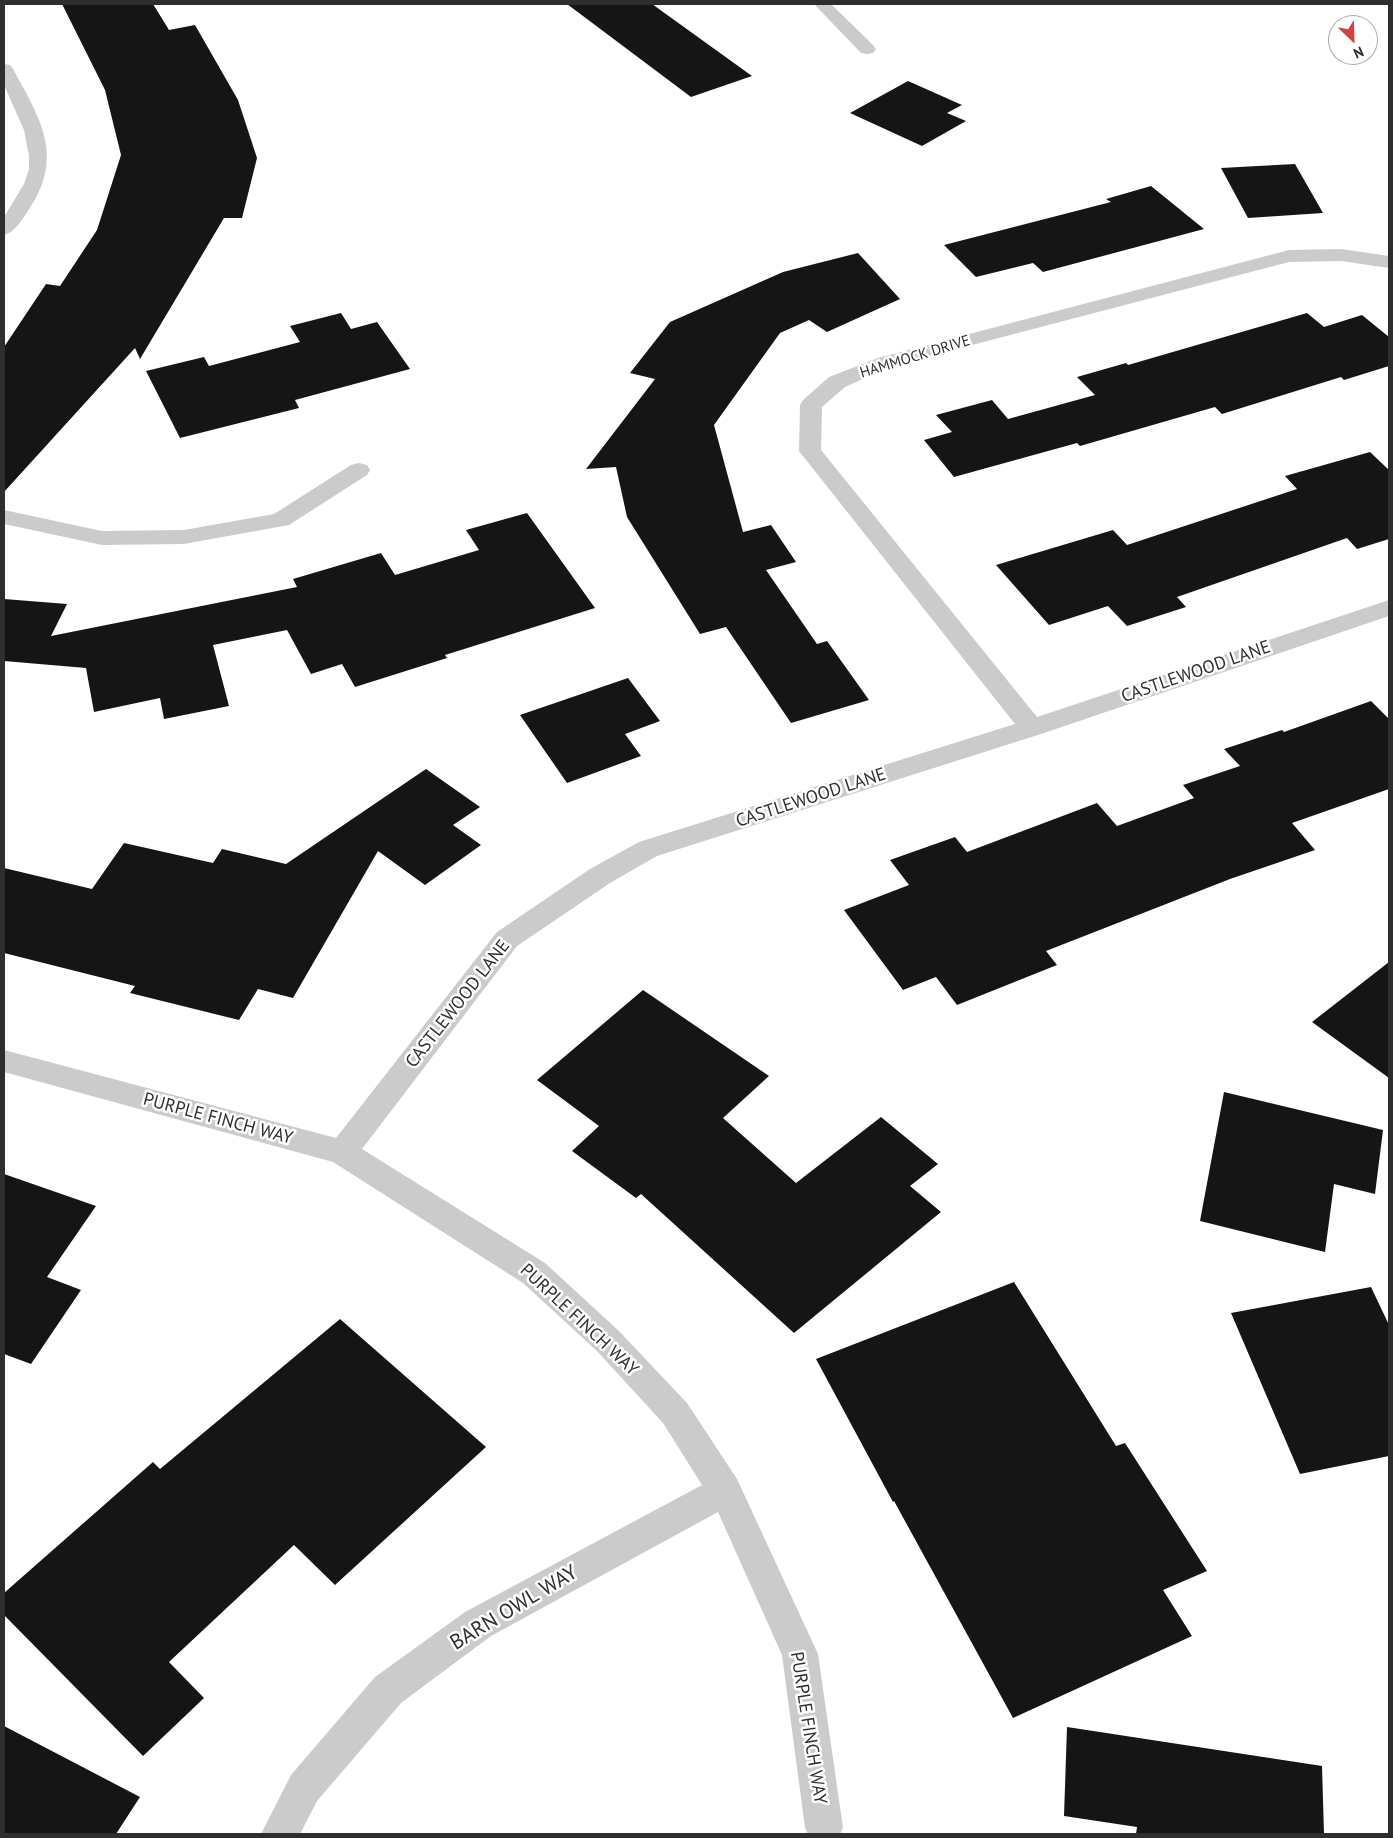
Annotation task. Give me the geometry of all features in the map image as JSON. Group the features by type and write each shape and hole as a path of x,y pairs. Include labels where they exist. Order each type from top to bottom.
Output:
{"street":[{"path":"822,4 868,49"},
{"path":"4,69 10,92 36,140 38,171 20,210 4,229"},
{"name":"HAMMOCK DRIVE","path":"1032,728 810,450 811,405 837,382 885,362 1289,256 1341,255 1389,262"},
{"path":"4,517 102,538 184,537 281,520 358,470"},
{"name":"CASTLEWOOD LANE","path":"342,1152 507,939 600,876 648,849 1032,728 1389,608"},
{"name":"PURPLE FINCH WAY","path":"4,1061 342,1152 534,1274 608,1341 675,1413 725,1490 800,1654 824,1828"},
{"name":"BARN OWL WAY","path":"280,1834 304,1788 388,1690 478,1624 725,1490"}],"building":[{"path":"62,4 153,4 169,30 195,25 238,100 257,158 242,218 224,218 140,359 135,348 4,492 4,347 46,284 60,286 97,230 121,155 105,90"},
{"path":"567,4 652,4 752,76 691,97"},
{"path":"908,81 962,105 947,113 966,121 922,146 850,113"},
{"path":"1295,164 1323,213 1248,218 1221,168"},
{"path":"1151,186 1204,229 1043,272 1033,263 976,277 944,245 1111,202 1106,199"},
{"path":"858,253 900,299 827,332 809,320 780,333 714,425 743,532 771,525 796,562 766,570 817,644 827,641 869,700 791,723 726,627 700,634 627,517 616,467 586,469 655,379 630,373 670,322 783,272"},
{"path":"341,313 351,329 377,322 410,369 295,400 299,408 180,438 146,371 204,357 209,366 300,342 290,326"},
{"path":"1307,313 1324,327 1362,315 1389,337 1389,366 1344,380 1341,377 1222,414 1215,407 1080,446 1077,443 954,477 924,440 952,432 936,415 992,400 1008,419 1095,395 1077,377 1126,363 1128,365"},
{"path":"1370,452 1389,470 1389,539 1357,549 1347,538 1177,597 1186,607 1127,626 1108,606 1049,625 996,565 1113,530 1127,545 1297,489 1285,476"},
{"path":"527,513 595,608 445,655 447,658 355,687 342,664 311,674 287,630 213,645 229,706 164,719 160,698 94,712 86,668 4,661 4,599 67,604 51,636 297,587 293,579 381,553 395,575 479,550 466,530"},
{"path":"628,678 660,721 625,734 641,756 567,783 520,715"},
{"path":"1371,701 1389,719 1389,789 1292,823 1315,850 1230,879 1046,951 1057,965 957,1005 936,977 903,990 844,910 909,885 890,860 955,837 967,852 1097,803 1117,826 1194,798 1183,785 1240,766 1224,749 1282,730 1284,732"},
{"path":"426,769 480,807 453,825 481,845 425,885 378,851 293,998 258,989 239,1020 130,993 135,986 4,953 4,868 92,889 124,843 213,863 222,849 286,864"},
{"path":"1389,962 1389,1078 1312,1022"},
{"path":"643,990 769,1076 723,1118 796,1183 881,1117 938,1164 910,1186 941,1212 794,1333 641,1194 636,1198 572,1151 599,1126 537,1080"},
{"path":"1224,1092 1383,1130 1375,1194 1334,1184 1325,1252 1200,1221"},
{"path":"4,1174 96,1206 47,1277 81,1290 31,1364 4,1354"},
{"path":"1014,1282 1116,1446 1125,1443 1207,1571 1163,1590 1192,1636 1013,1718 816,1359"},
{"path":"1371,1287 1389,1325 1389,1456 1300,1474 1231,1313"},
{"path":"340,1319 486,1447 335,1585 294,1545 169,1662 204,1698 143,1756 4,1615 4,1593 153,1462 160,1469"},
{"path":"4,1726 140,1797 116,1834 4,1834"},
{"path":"1067,1727 1322,1766 1324,1834 1136,1834 1137,1827 1064,1816"}]}
